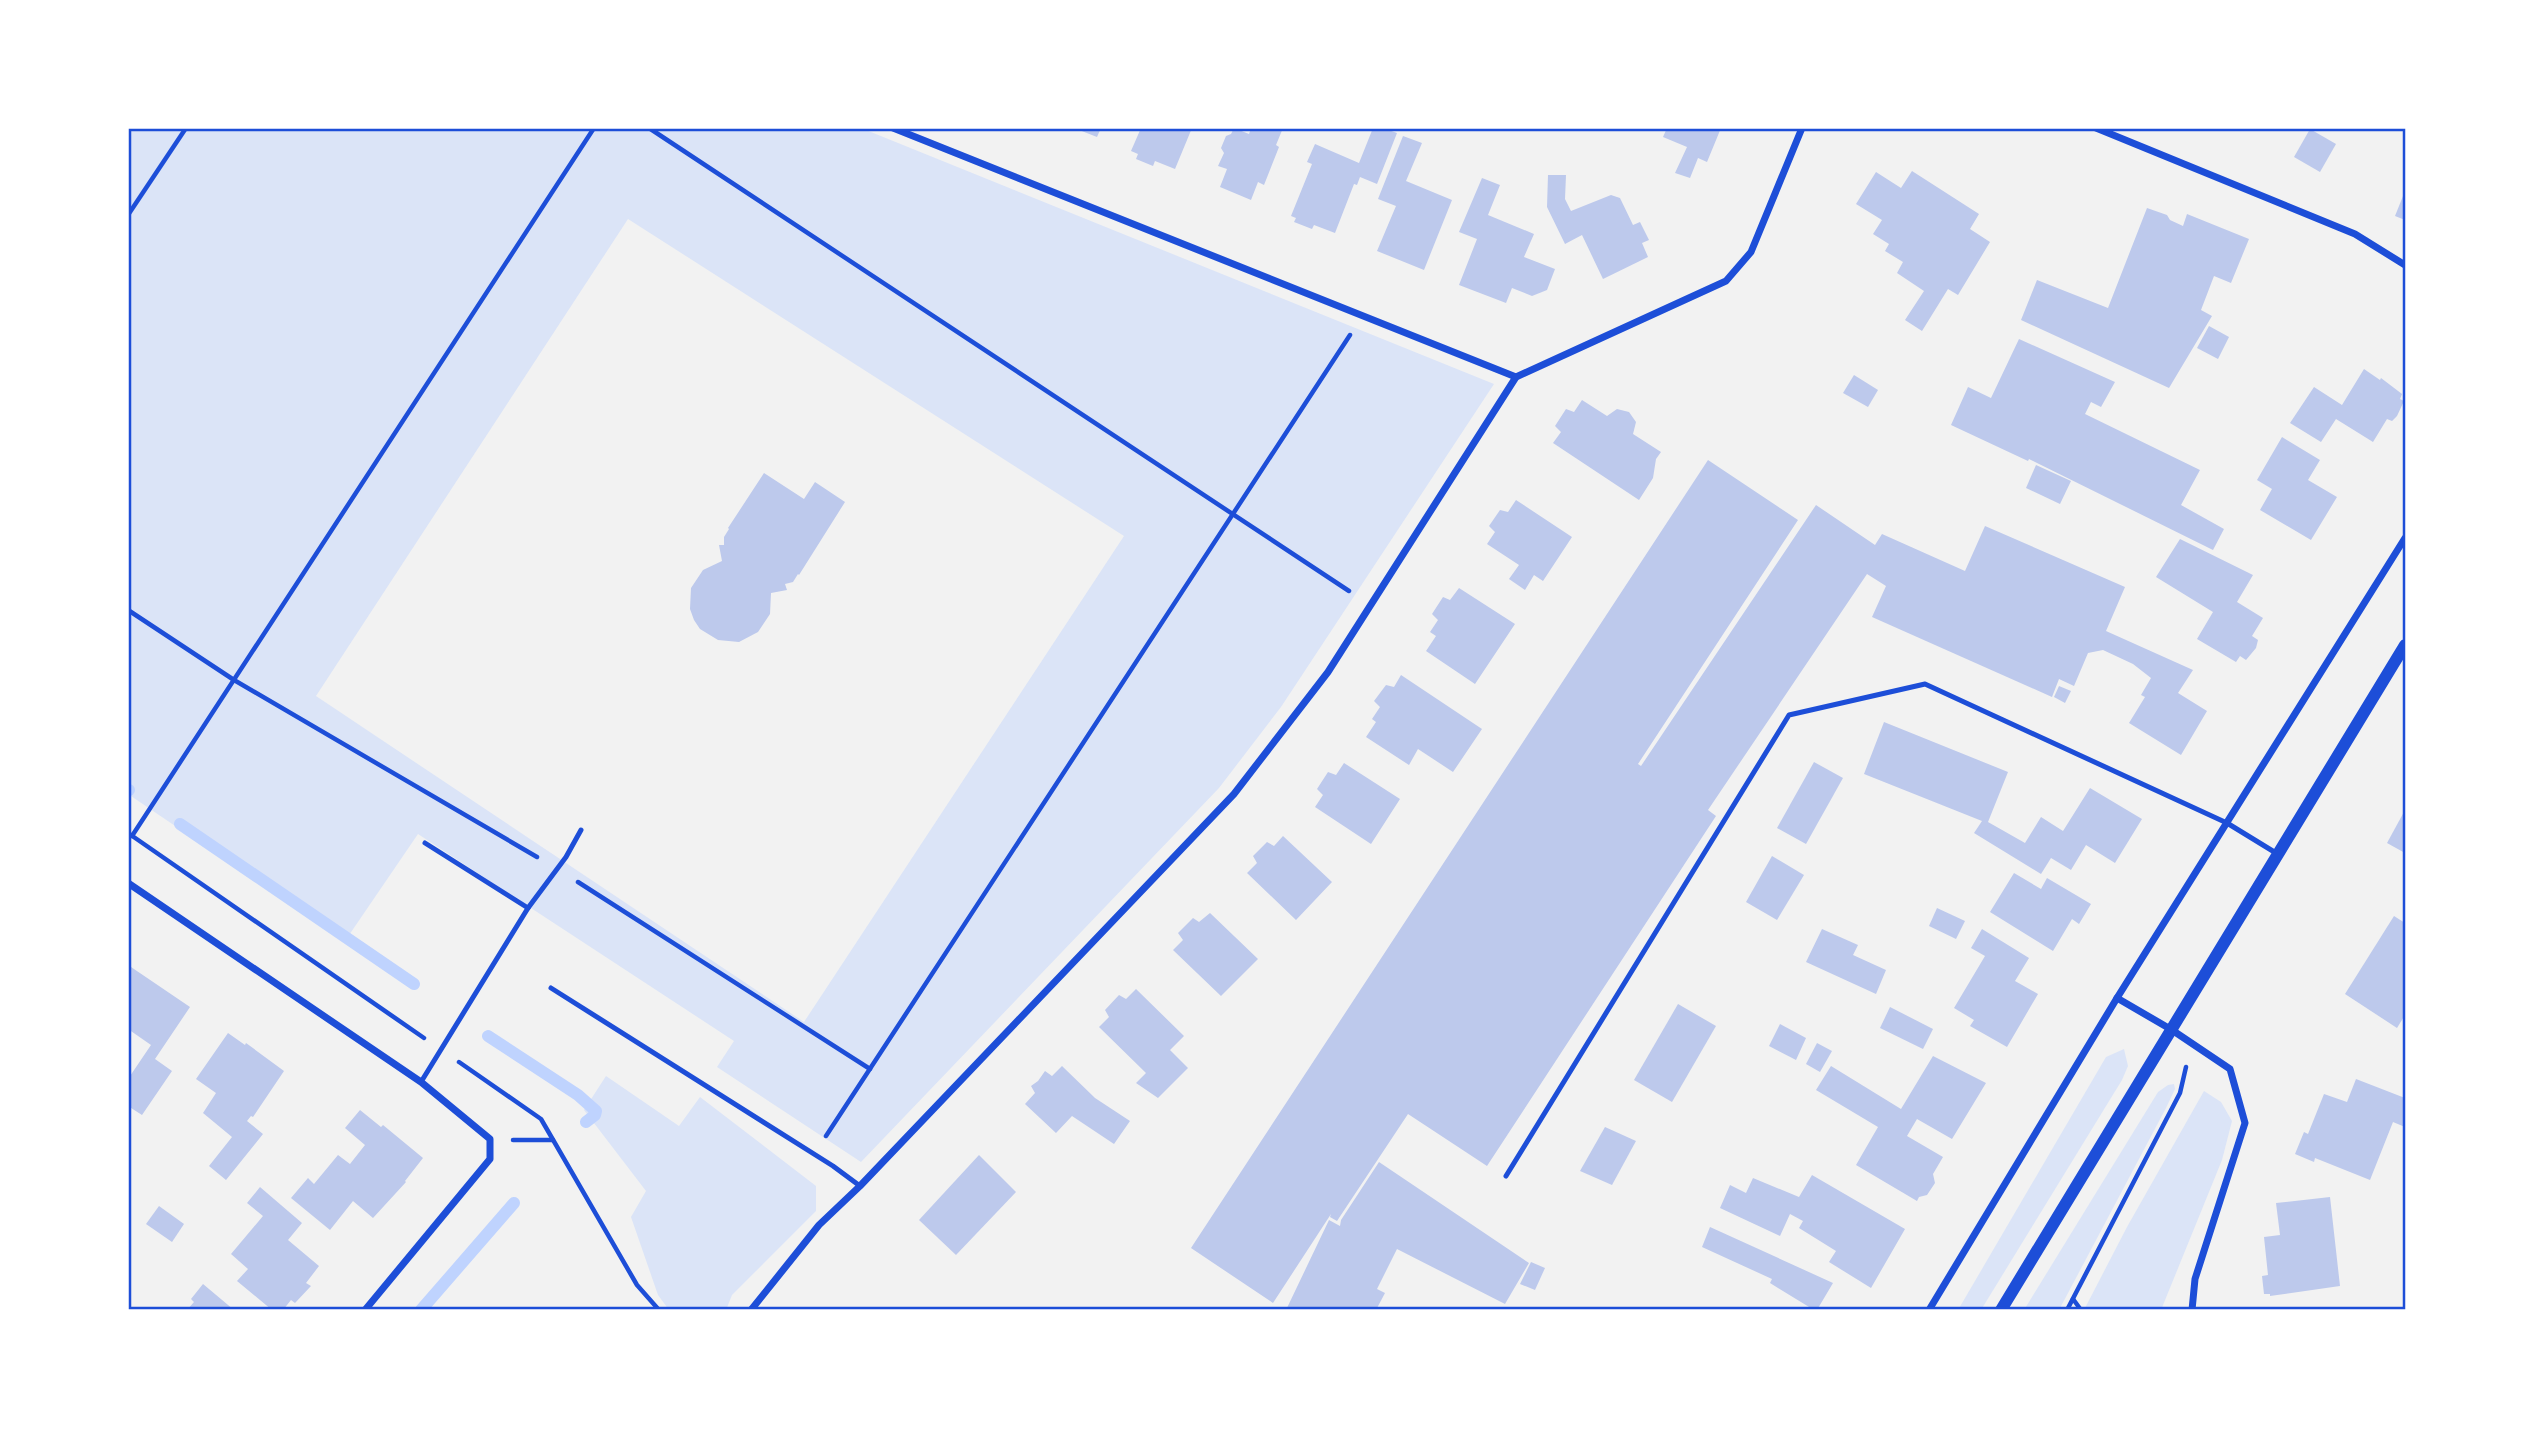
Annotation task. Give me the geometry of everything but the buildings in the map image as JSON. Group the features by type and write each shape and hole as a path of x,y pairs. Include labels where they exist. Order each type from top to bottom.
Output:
{"street":[{"path":"893,128 1516,377"},
{"path":"751,1310 818,1225 860,1186 1234,794 1328,672 1516,377 1726,281 1751,252 1802,128"},
{"path":"2096,128 2355,234 2405,265"},
{"path":"1929,1310 2117,998 2405,538"},
{"path":"2001,1310 2405,645"},
{"path":"128,883 421,1082 490,1139 490,1159 365,1310"},
{"path":"2117,998 2172,1030 2230,1069 2245,1123 2195,1279 2192,1310"}],"lane":[{"path":"1506,1177 1789,715 1925,684 2227,823 2279,854"},
{"path":"421,1082 528,908 581,830"},
{"path":"425,844 528,908"},
{"path":"551,988 814,1154 860,1186"}],"path":[{"path":"128,215 186,128"},
{"path":"594,128 234,680 130,834 541,1119 637,1284 659,1310"},
{"path":"649,128 1370,605"},
{"path":"814,1154 1363,316"},
{"path":"128,610 234,680 557,869 870,1069"},
{"path":"2067,1310 2180,1093 2192,1044"},
{"path":"490,1139 554,1140"},
{"path":"2073,1299 2081,1310"}],"shaded area":[{"path":"128,128 861,128 1494,384 1281,707 1219,788 861,1162 717,1067 734,1041 418,834 345,941 128,794","holes":["628,219 1124,536 804,1022 316,696"]},
{"path":"2124,1049 2128,1066 2122,1080 1981,1310 1958,1310 2106,1057"},
{"path":"606,1076 679,1126 700,1097 816,1186 816,1211 732,1295 726,1310 669,1310 658,1295 631,1217 646,1191 584,1110"},
{"path":"2174,1084 2175,1089 2166,1108 2059,1310 2024,1310 2158,1092"},
{"path":"2204,1091 2221,1102 2232,1121 2222,1160 2161,1310 2084,1310 2127,1227"}],"waterway":[{"path":"180,824 414,984"},
{"path":"488,1036 578,1095 596,1111 586,1122"},
{"path":"421,1310 514,1203"}]}
